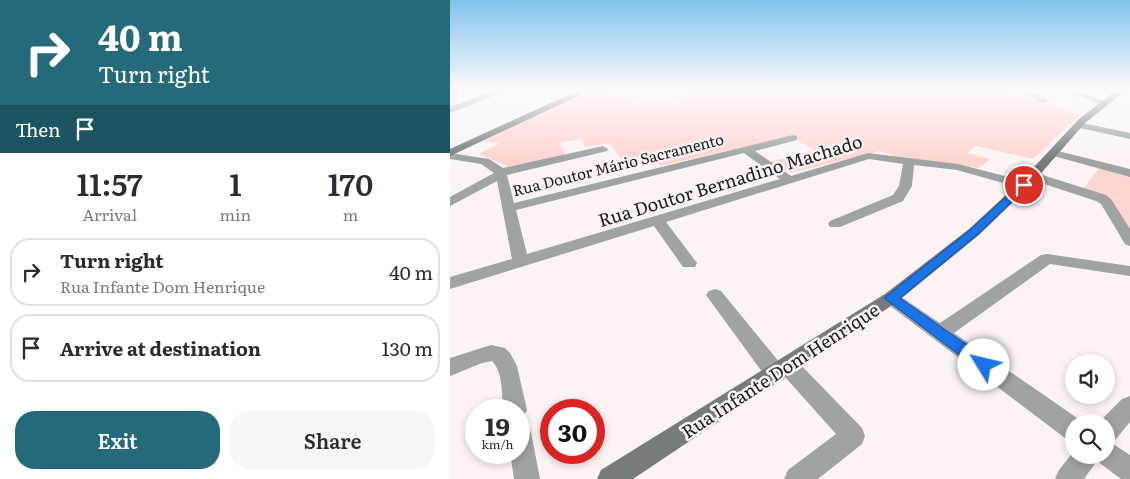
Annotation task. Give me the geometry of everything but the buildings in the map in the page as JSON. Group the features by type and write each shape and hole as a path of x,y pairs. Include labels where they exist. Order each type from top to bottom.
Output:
{"street":[{"path":"450,154 539,113"},
{"name":"Rua Infante Dom Henrique","path":"610,479 782,370 891,298 974,232 1029,180 1078,125 1092,113"},
{"path":"1078,125 1130,136"},
{"name":"Rua Doutor Mário Sacramento","path":"509,208 793,138"},
{"path":"450,202 515,168 603,149"},
{"path":"745,149 789,180"},
{"path":"1054,153 1130,173"},
{"path":"450,154 484,161 498,168 521,262"},
{"name":"Rua Doutor Bernadino Machado","path":"450,284 868,156 909,160 1029,180 1101,198 1106,202 1130,241"},
{"path":"835,224 898,198 903,194 909,160"},
{"path":"658,220 689,263"},
{"path":"939,333 1047,259 1130,271"},
{"path":"715,295 782,370 853,436 797,479"},
{"path":"891,298 1065,424"},
{"path":"450,367 483,355 493,353 501,355 507,363 513,399"},
{"path":"1115,422 1130,406"},
{"path":"1115,459 1130,470"},
{"path":"524,464 527,479"},
{"path":"1068,479 1080,464"}],"shaded area":[{"path":"542,113 1075,113 1080,115 1033,159 976,146 967,153 991,159 979,168 896,156 880,151 790,173 770,162 814,150 797,139 795,135 660,166 651,154 623,161 609,143 585,147 581,139 559,143 565,155 509,167 479,154 499,143 484,141"},
{"path":"1099,168 1130,176 1130,232 1109,200 1084,188"}],"route":[{"path":"984,365 891,298 974,232 1024,185"}]}
